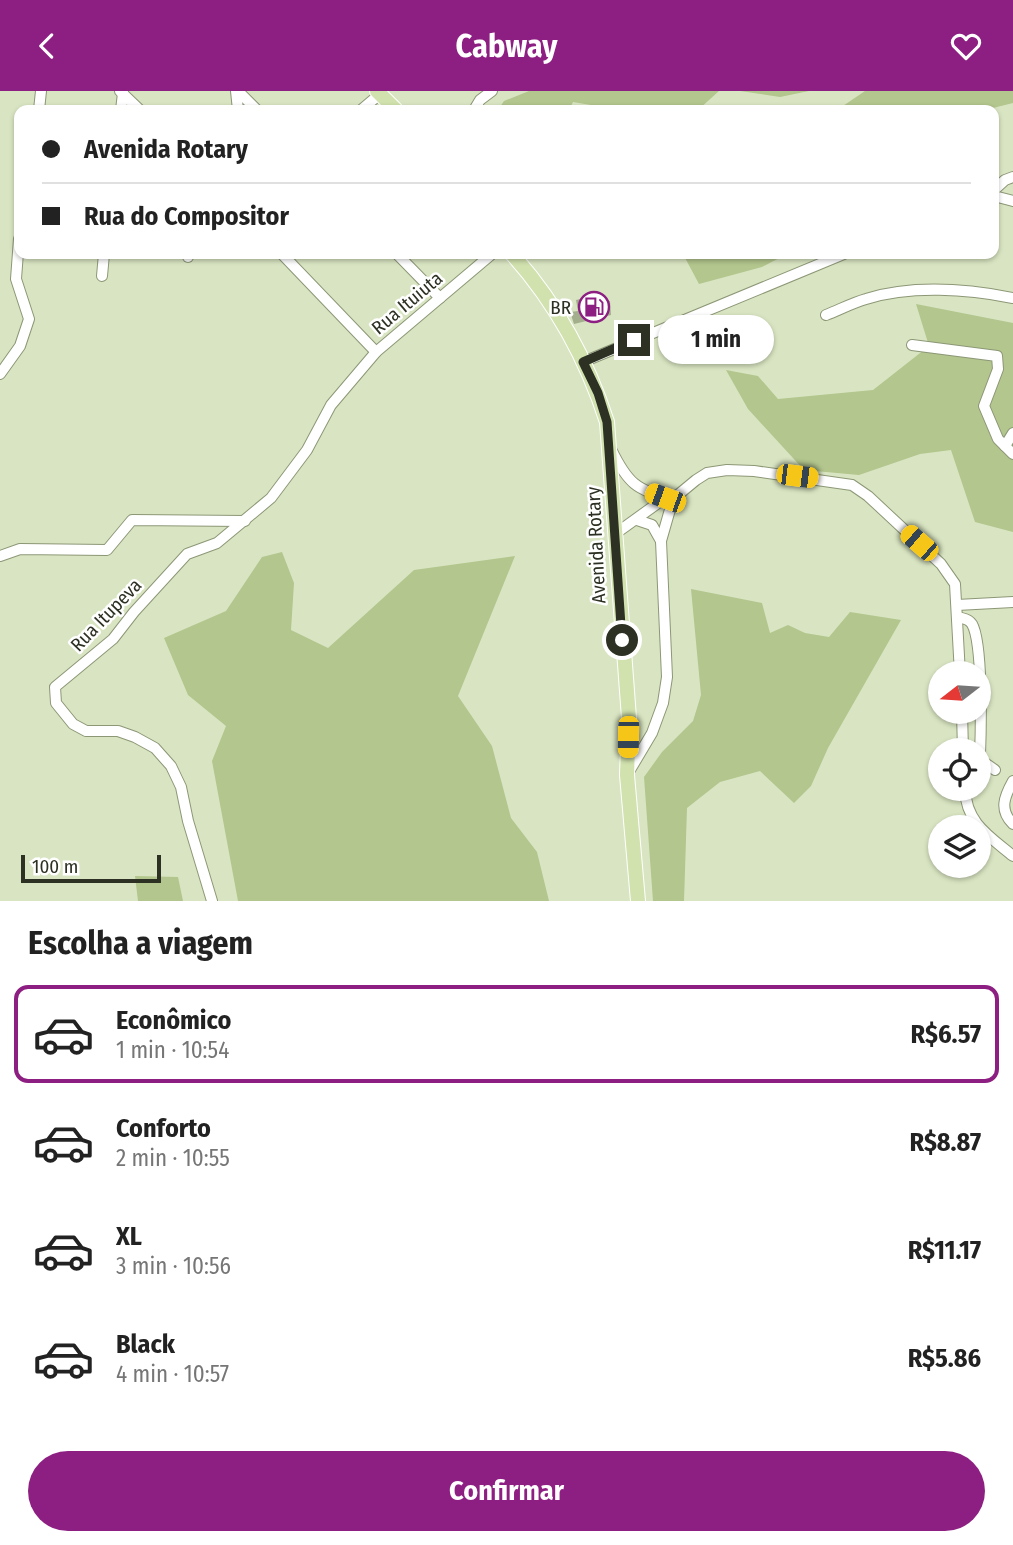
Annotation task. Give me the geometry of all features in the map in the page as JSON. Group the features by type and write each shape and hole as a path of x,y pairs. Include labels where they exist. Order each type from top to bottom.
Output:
{"main road":[{"path":"378,92 391,105"},
{"name":"Avenida Rotary","path":"516,259 573,338 598,393 607,422 619,614 629,718 627,775 638,901"}],"street":[{"path":"237,91 252,105"},
{"path":"477,105 492,91"},
{"path":"122,92 135,105"},
{"path":"366,105 378,92"},
{"path":"999,186 1004,180 1013,177"},
{"path":"0,374 20,346 29,319 29,312 16,279 18,259"},
{"path":"102,276 104,259"},
{"path":"287,259 376,352"},
{"path":"402,259 440,298"},
{"name":"Rua Ituiuta","path":"376,352 486,259"},
{"path":"583,362 832,259"},
{"path":"825,315 866,299 904,291 1013,298"},
{"path":"912,345 997,356 998,369 984,406 998,439 1009,450"},
{"name":"Rua Itupeva","path":"212,901 188,821 181,787 171,767 155,748 143,741 118,731 86,731 73,724 59,708 54,695 55,687 113,639 187,554 217,543 245,521 283,484 307,450 331,405 376,352"},
{"path":"1009,450 1013,433"},
{"path":"610,447 623,474 631,482 669,498"},
{"path":"615,534 707,473 727,470 766,472 852,485 868,496 941,564 955,584 959,661"},
{"path":"627,775 652,733 663,703 667,677 660,541 669,498"},
{"path":"0,556 20,548 107,550 132,520 245,521"},
{"path":"637,520 652,525 660,541"},
{"path":"957,605 1013,602"},
{"path":"957,617 969,620 973,625 980,664 980,755 982,761 995,770"},
{"path":"1013,781 1003,804 1004,813 1013,824"},
{"path":"967,801 970,815 983,833 1013,856"}],"green space":[{"path":"529,91 719,91 704,105 591,105 573,102 572,105 501,105 504,101"},
{"path":"740,91 809,91 780,97"},
{"path":"865,91 1013,91 1013,103 999,106 844,105"},
{"path":"686,259 777,259 762,267 699,284"},
{"path":"916,304 1013,323 1013,532 975,522 951,450 920,454 859,475 804,470 748,409 726,370 758,376 778,399 873,390 929,346"},
{"path":"282,552 294,583 291,630 328,648 414,570 515,556 458,696 492,746 511,818 537,852 549,901 238,901 212,761 226,726 188,695 164,638 226,611 262,557"},
{"path":"691,589 762,603 770,633 788,625 805,633 829,637 850,612 901,620 828,748 811,786 794,803 760,771 720,782 687,808 684,901 653,901 644,777 662,752 693,721 701,695"},
{"path":"135,876 178,877 183,901 138,901"}],"building":[{"name":"BR","path":"596,295 597,304 610,301 611,315 574,324 570,312 578,311 576,300"}],"place":[{"name":"BR","path":"594,307"}],"route":[{"path":"622,640 607,422 598,393 583,362 634,340"}]}
